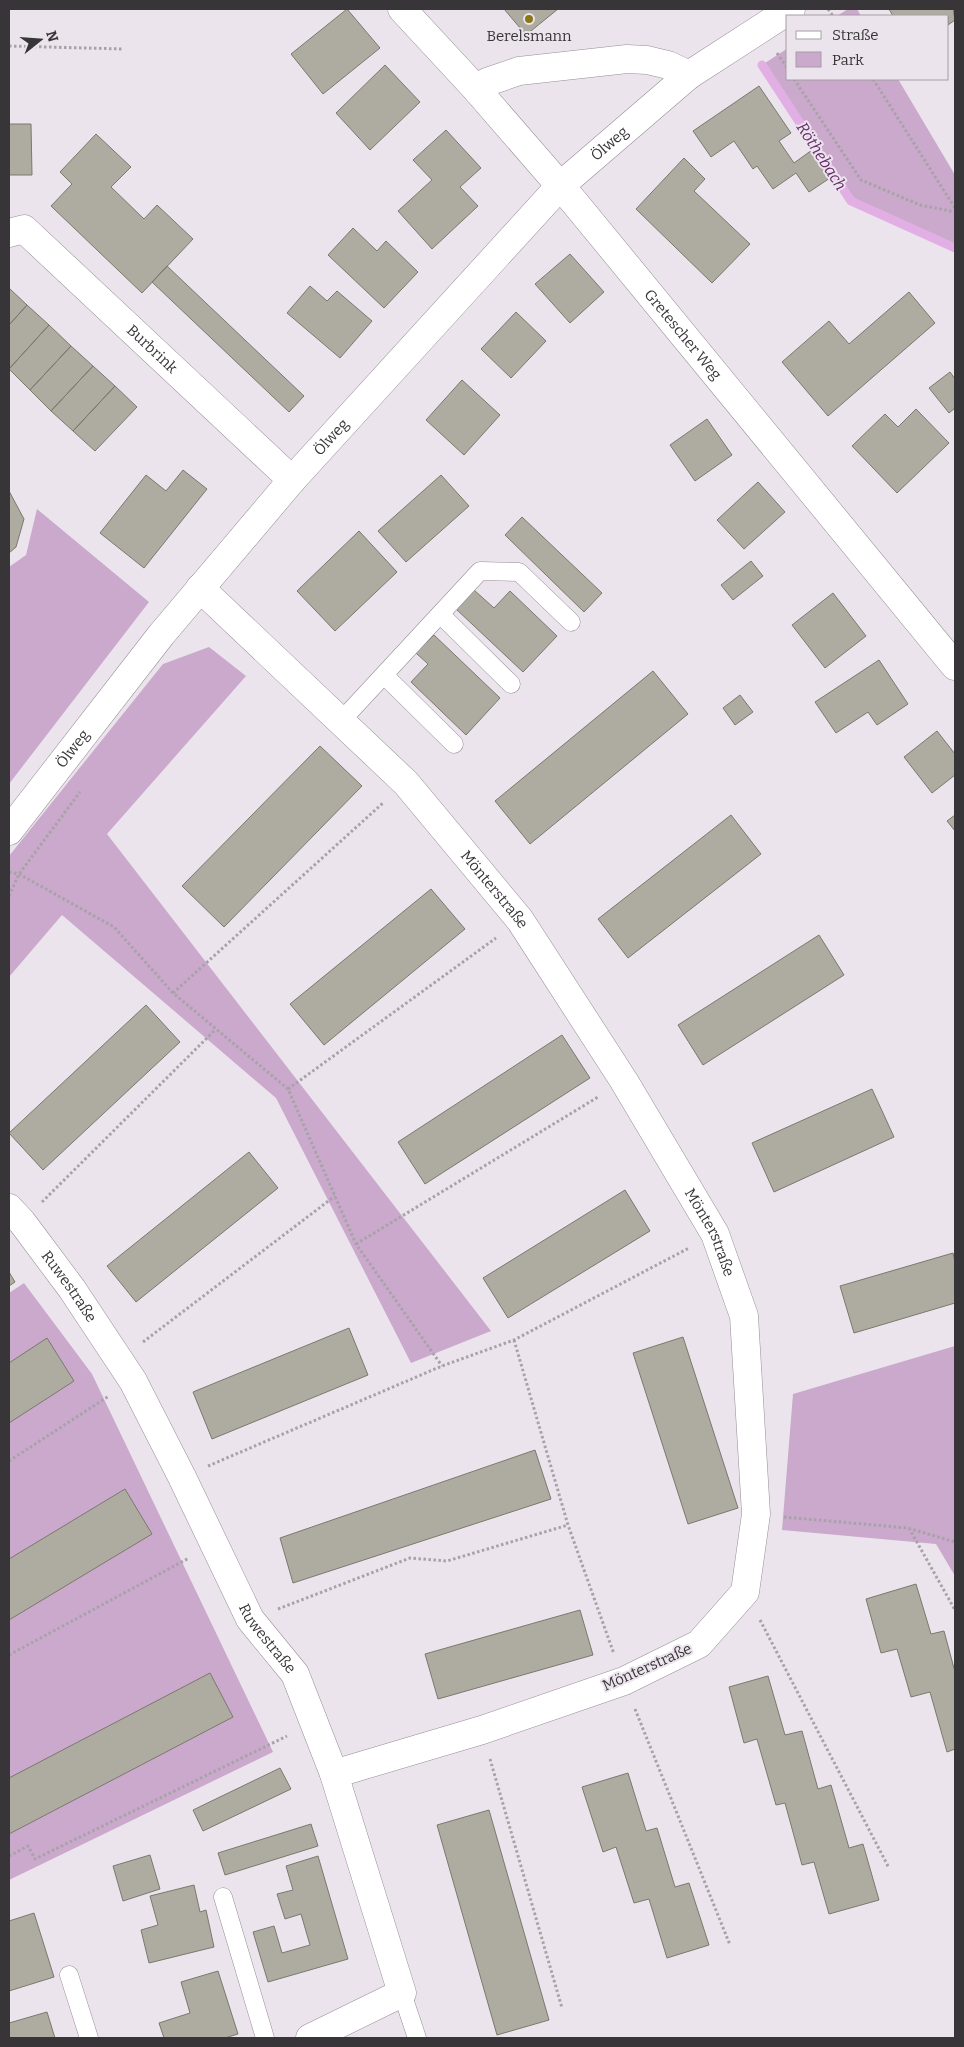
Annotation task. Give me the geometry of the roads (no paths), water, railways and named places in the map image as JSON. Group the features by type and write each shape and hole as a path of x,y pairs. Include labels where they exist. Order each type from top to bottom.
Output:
{"street":[{"name":"Gretescher Weg","path":"402,9 477,90 560,186 955,666"},
{"name":"Ölweg","path":"9,831 161,635 292,480 560,186 689,75 791,9"},
{"path":"477,90 487,82 519,71 627,59 647,60 668,65 689,75"},
{"name":"Burbrink","path":"9,233 24,229 292,480"},
{"name":"Mönterstraße","path":"200,588 406,782 520,920 624,1080 715,1234 744,1316 756,1514 745,1592 699,1644 624,1681 482,1730 334,1774"},
{"name":"Ruwestraße","path":"13,1220 72,1290 126,1370 182,1477 250,1619 295,1674 334,1774 402,1993"},
{"path":"310,2038 402,1993"}],"lane":[{"path":"341,721 480,571 519,572 570,622"},
{"path":"440,614 511,684"},
{"path":"384,675 454,744"},
{"path":"223,1897 265,2038"},
{"path":"69,1975 89,2038"},
{"path":"402,1993 417,2038"}],"waterway":[{"name":"Röthebach","path":"762,65 851,201 955,248"}],"place":[{"name":"Berelsmann","path":"529,19"}]}
